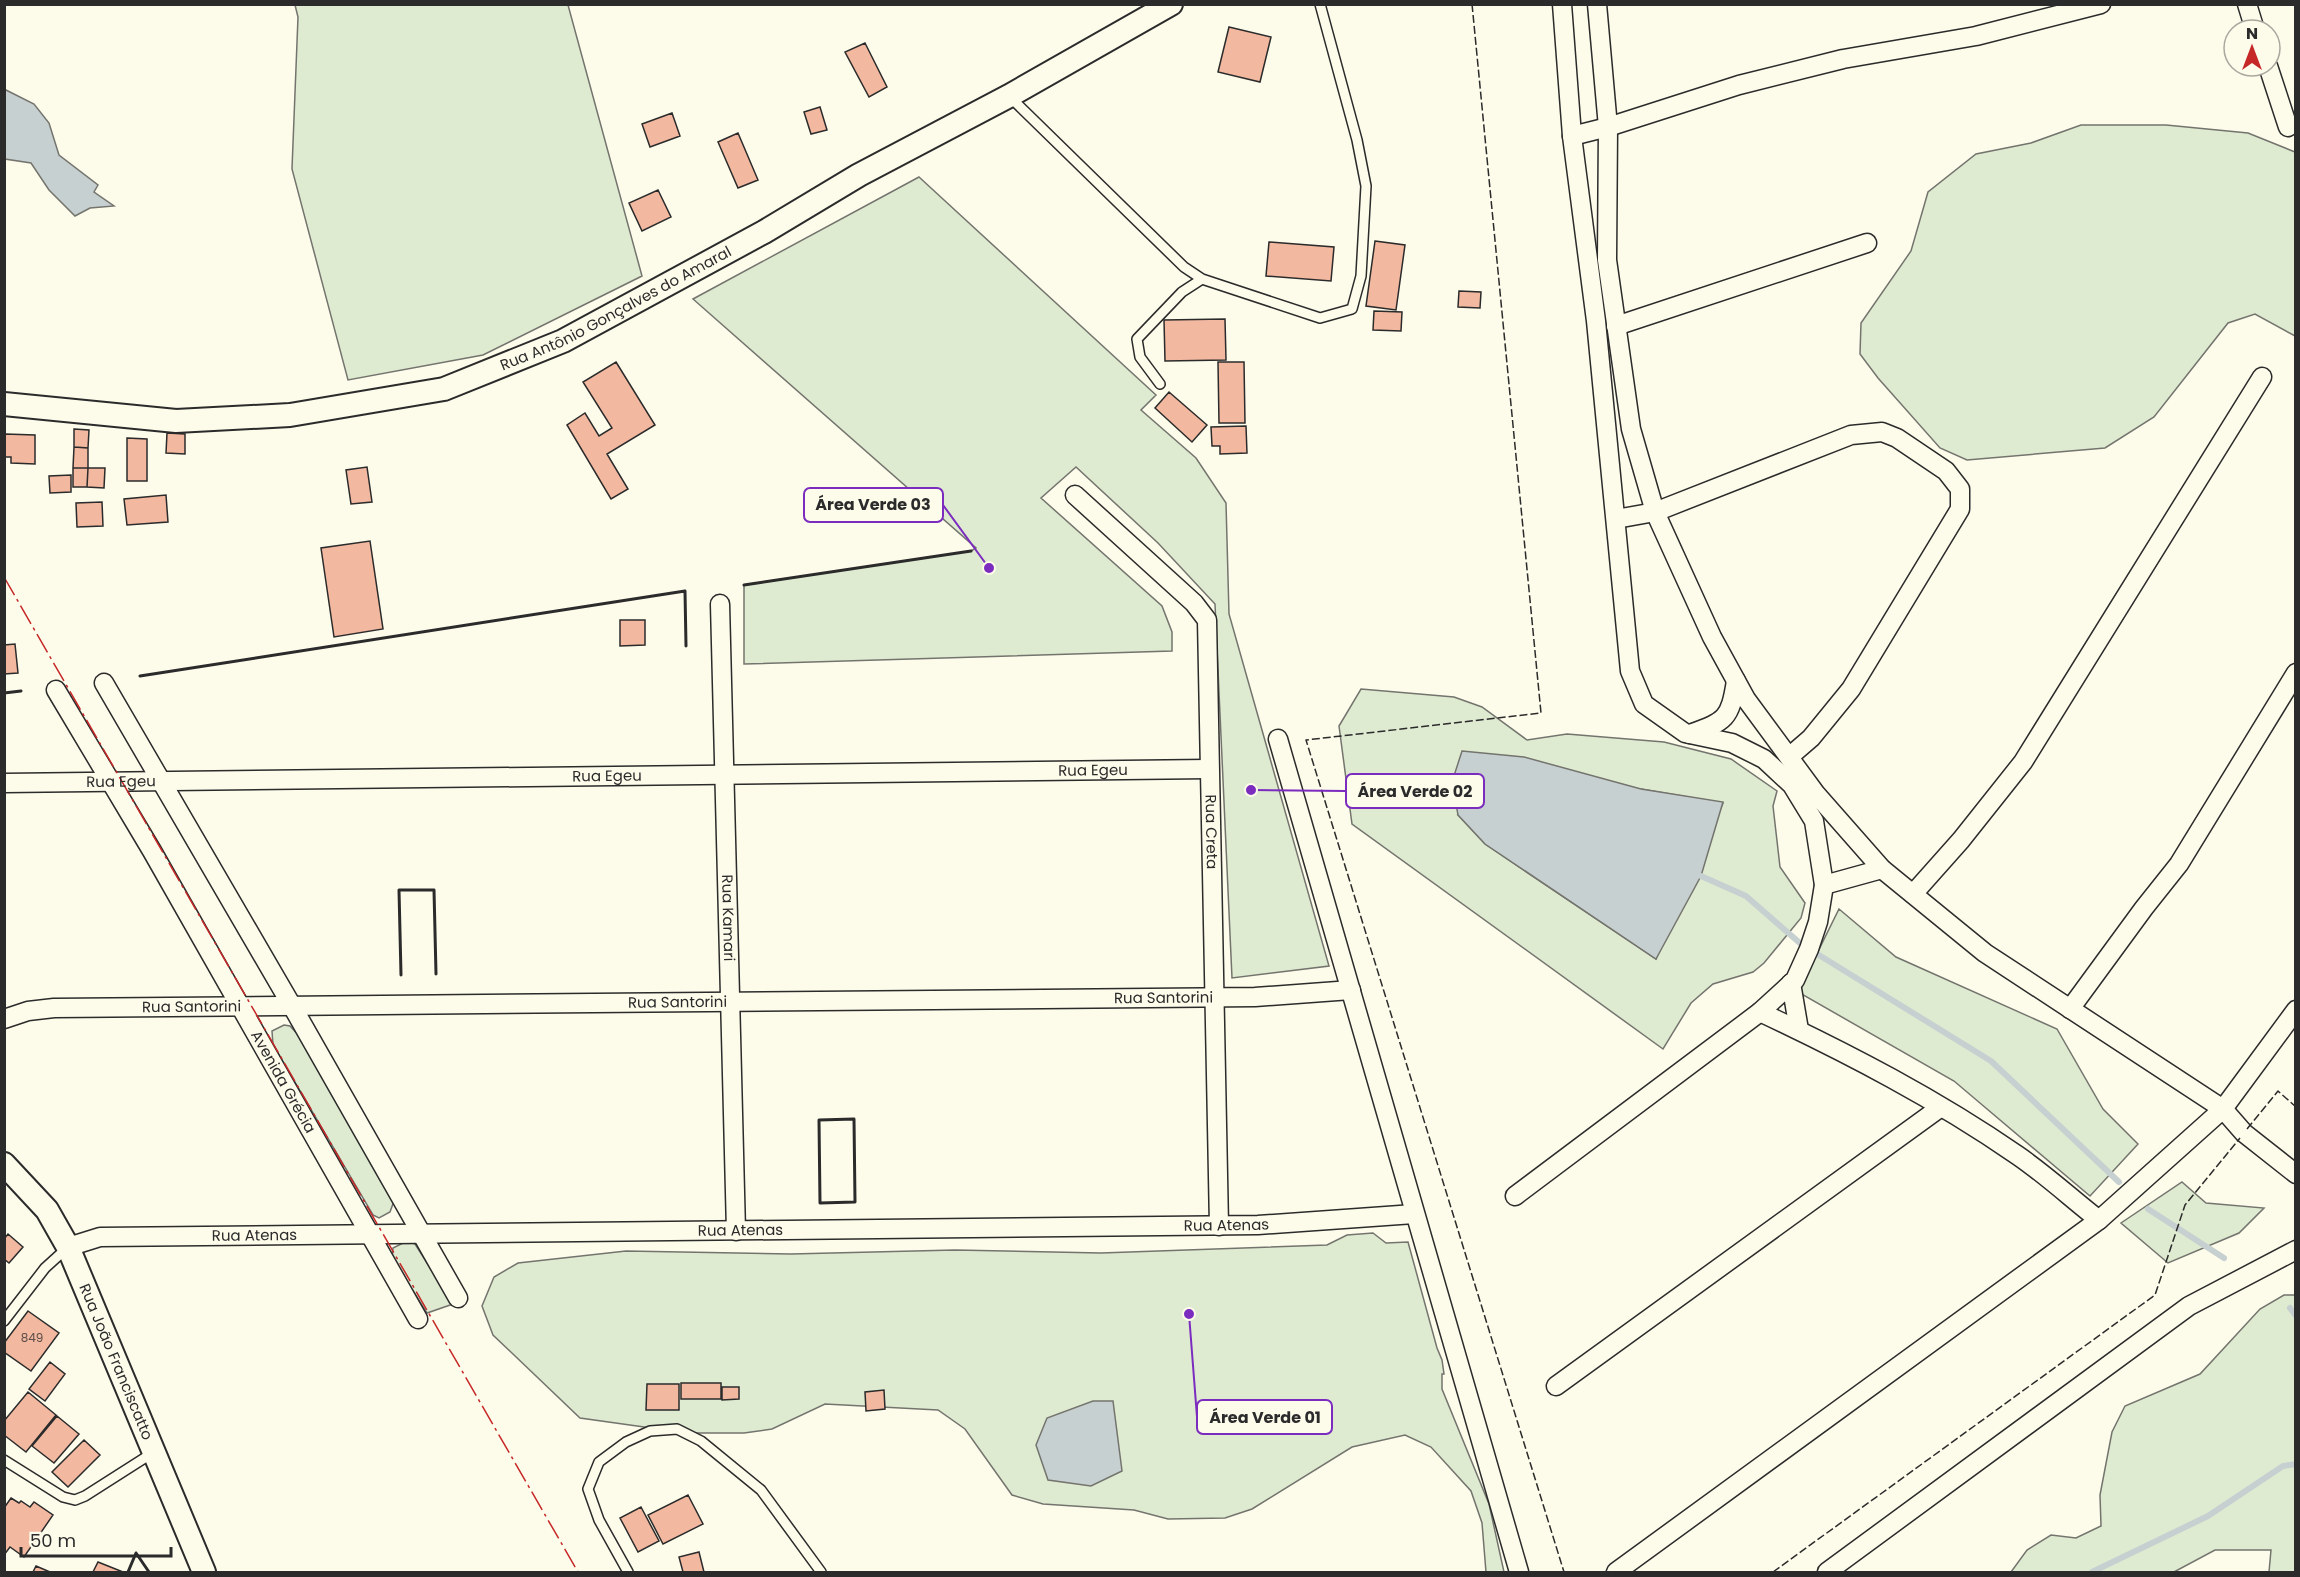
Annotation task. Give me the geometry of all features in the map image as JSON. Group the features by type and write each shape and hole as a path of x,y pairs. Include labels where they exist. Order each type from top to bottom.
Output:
{"street":[{"name":"Rua Antônio Gonçalves do Amaral","path":"4,404 176,421 290,416 444,389 562,341 764,232 859,175 1009,96 1172,4"},
{"path":"1515,1196 1760,1012 1791,983 1809,949 1818,922 1824,885 1814,821 1792,785 1764,759 1732,743 1686,733 1644,704 1630,671 1596,321 1572,136 1563,4"},
{"path":"1597,4 1608,127 1607,260 1631,429 1655,512 1712,638 1746,699 1822,802 1882,869 1985,953 2223,1109 2244,1133 2295,1174"},
{"path":"1572,136 1608,127 1750,82 1843,59 1976,36 2101,4"},
{"path":"2272,78 2288,127"},
{"path":"1616,326 1867,243"},
{"path":"1913,894 1961,840 2024,762 2262,377"},
{"path":"1616,519 1655,512 1851,435 1882,432 1897,438 1946,471 1960,489 1960,509 1851,689 1810,738 1789,757"},
{"name":"Rua Creta","path":"1075,495 1194,603 1207,620 1219,1226"},
{"name":"Rua Kamari","path":"720,604 736,1231"},
{"path":"2070,1009 2179,864 2295,673"},
{"path":"1690,734 1714,725 1726,716 1732,704 1736,681"},
{"path":"104,683 292,1006 458,1298"},
{"name":"Avenida Grécia","path":"56,690 152,851 418,1319"},
{"path":"1278,739 1519,1572"},
{"name":"Rua Egeu","path":"4,783 1209,769"},
{"path":"1824,885 1882,869"},
{"path":"1791,983 1799,1030"},
{"name":"Rua Santorini","path":"4,1019 28,1011 54,1008 1255,997 1351,990"},
{"path":"1616,1572 2099,1220 2223,1109 2295,1010"},
{"path":"1760,1012 1850,1054 1941,1107 2018,1155 2099,1220"},
{"path":"1556,1386 1941,1107"},
{"name":"Rua João Franciscatto","path":"6,1168 47,1210 68,1247 204,1572"},
{"name":"Rua Atenas","path":"68,1247 100,1237 1219,1226 1414,1214"},
{"path":"1827,1572 2188,1306 2295,1251"}],"lane":[{"path":"1009,96 1184,267 1202,279 1320,318 1352,309 1361,276 1366,186 1320,4"},
{"path":"1160,384 1140,357 1137,339 1182,292 1202,279"},
{"path":"4,1321 45,1268 68,1247"},
{"path":"628,1572 599,1520 588,1489 599,1462 626,1442 650,1431 677,1429 701,1441 761,1490 821,1572"},
{"path":"4,1460 63,1497 75,1500 154,1452"}],"green space":[{"path":"295,5 568,5 642,276 483,355 348,380 292,169 298,17"},
{"path":"2081,125 2166,125 2248,133 2295,152 2295,336 2255,314 2228,323 2154,417 2105,448 1967,460 1940,448 1878,378 1860,354 1861,323 1911,251 1928,192 1976,154 2031,143"},
{"path":"919,177 1156,395 1141,410 1196,458 1226,503 1229,614 1329,966 1232,978 1215,604 1158,543 1076,467 1041,498 1162,606 1172,632 1172,651 744,664 744,585 971,551 976,548 693,299"},
{"path":"1361,689 1454,697 1482,707 1527,740 1567,734 1664,742 1731,759 1777,791 1773,806 1780,867 1805,903 1801,918 1764,963 1753,972 1713,984 1691,1003 1663,1049 1352,824 1339,726","holes":["1641,789 1723,803 1656,959 1485,844 1458,815"]},
{"path":"1839,909 1896,957 2057,1029 2103,1109 2138,1144 2090,1196 1954,1081 1798,992"},
{"path":"284,1025 290,1026 302,1039 394,1201 390,1212 379,1218 373,1215 273,1045 272,1031"},
{"path":"2182,1182 2206,1203 2264,1208 2239,1233 2168,1263 2121,1223"},
{"path":"1373,1233 1386,1243 1408,1242 1442,1360 1444,1374 1442,1374 1442,1389 1489,1504 1504,1572 1486,1572 1482,1523 1471,1491 1431,1447 1405,1435 1352,1447 1252,1509 1225,1518 1168,1519 1134,1510 1043,1504 1012,1495 965,1429 938,1410 825,1404 772,1429 744,1433 687,1433 580,1418 493,1335 482,1306 494,1277 518,1263 626,1251 791,1254 955,1250 1101,1253 1327,1245 1347,1235"},
{"path":"407,1241 415,1244 453,1304 427,1313 392,1258 393,1248"},
{"path":"2284,1295 2296,1295 2295,1572 2269,1572 2271,1550 2215,1550 2174,1572 2011,1572 2027,1550 2051,1535 2076,1538 2101,1526 2100,1495 2112,1432 2125,1406 2200,1374 2260,1309"}],"shaded area":[{"path":"4,89 34,104 49,123 59,155 98,185 94,192 114,206 90,208 75,216 49,190 31,163 5,159"},
{"path":"1462,751 1524,757 1641,789 1723,802 1701,876 1656,959 1485,844 1458,815 1452,782"},
{"path":"1093,1401 1113,1401 1122,1471 1091,1486 1048,1480 1036,1445 1047,1418"}],"building":[{"path":"1229,27 1271,37 1260,82 1218,72"},
{"path":"865,43 887,87 869,97 845,52"},
{"path":"820,107 827,130 811,134 804,112"},
{"path":"672,113 680,136 650,147 642,124"},
{"path":"738,133 758,180 738,188 718,142"},
{"path":"658,190 671,217 642,231 629,203"},
{"path":"1375,241 1405,245 1396,310 1366,306"},
{"path":"1269,242 1334,247 1331,281 1266,276"},
{"path":"1459,291 1481,292 1480,308 1458,307"},
{"path":"1374,311 1402,312 1401,331 1373,330"},
{"path":"1225,319 1226,360 1165,361 1164,320"},
{"path":"616,362 655,425 607,454 628,489 611,499 567,425 585,413 599,436 612,428 583,382"},
{"path":"1218,362 1244,362 1245,423 1219,423"},
{"path":"1169,392 1207,425 1192,442 1155,408"},
{"path":"1246,426 1247,453 1220,454 1220,446 1212,446 1211,427"},
{"path":"74,429 89,430 88,448 74,447"},
{"path":"167,433 185,434 185,454 166,453"},
{"path":"5,434 35,435 35,464 11,463 11,457 4,457"},
{"path":"127,438 147,439 147,481 127,481"},
{"path":"74,447 88,448 88,468 73,468"},
{"path":"367,467 372,502 351,504 346,470"},
{"path":"73,468 88,468 87,487 73,487"},
{"path":"88,468 105,468 104,488 87,487"},
{"path":"71,475 71,492 50,493 49,476"},
{"path":"166,495 168,522 127,525 124,499"},
{"path":"102,502 103,526 77,527 76,503"},
{"path":"370,541 383,629 334,637 321,548"},
{"path":"620,620 645,620 645,645 620,646"},
{"path":"15,644 18,673 4,674 4,645"},
{"path":"8,1234 23,1247 9,1263 4,1259 4,1239"},
{"path":"28,1311 59,1333 31,1371 4,1352 4,1343"},
{"path":"50,1362 65,1374 45,1401 29,1389"},
{"path":"681,1383 721,1383 721,1399 681,1399"},
{"path":"647,1384 679,1384 679,1410 646,1410"},
{"path":"722,1387 739,1387 739,1399 722,1400"},
{"path":"884,1390 885,1409 866,1411 865,1392"},
{"path":"28,1392 56,1415 26,1452 4,1435 4,1421"},
{"path":"57,1416 79,1434 54,1463 32,1446"},
{"path":"84,1440 100,1455 68,1487 52,1472"},
{"path":"688,1495 703,1524 663,1544 648,1515"},
{"path":"11,1498 30,1507 34,1502 53,1515 24,1557 10,1547 4,1555 4,1508"},
{"path":"641,1507 659,1541 638,1552 620,1518"},
{"path":"699,1552 704,1572 683,1572 679,1557"},
{"path":"98,1562 123,1572 93,1572"},
{"path":"36,1566 50,1572 33,1572"}],"waterway":[{"path":"1701,876 1746,896 1801,944"},
{"path":"1814,952 1991,1061 2119,1182"},
{"path":"2148,1209 2224,1258"},
{"path":"2290,1308 2296,1316"},
{"path":"2092,1572 2208,1516 2283,1466 2296,1464"}],"fence":[{"path":"1472,4 1541,713 1306,740 1564,1572"},
{"path":"2247,1129 2278,1091 2296,1107"},
{"path":"1773,1572 2155,1295 2185,1205 2240,1138"}],"wall":[{"path":"744,585 971,551"},
{"path":"140,676 685,591 686,646"},
{"path":"4,693 21,691"},
{"path":"401,975 399,890 434,890 436,974"},
{"path":"854,1119 855,1202 820,1203 819,1120 854,1119"},
{"path":"128,1572 136,1553 149,1572"}],"power":[{"path":"4,577 578,1572"}],"place":[{"name":"Área Verde 03","path":"989,568"},
{"name":"Área Verde 02","path":"1251,790"},
{"name":"Área Verde 01","path":"1189,1314"}]}
